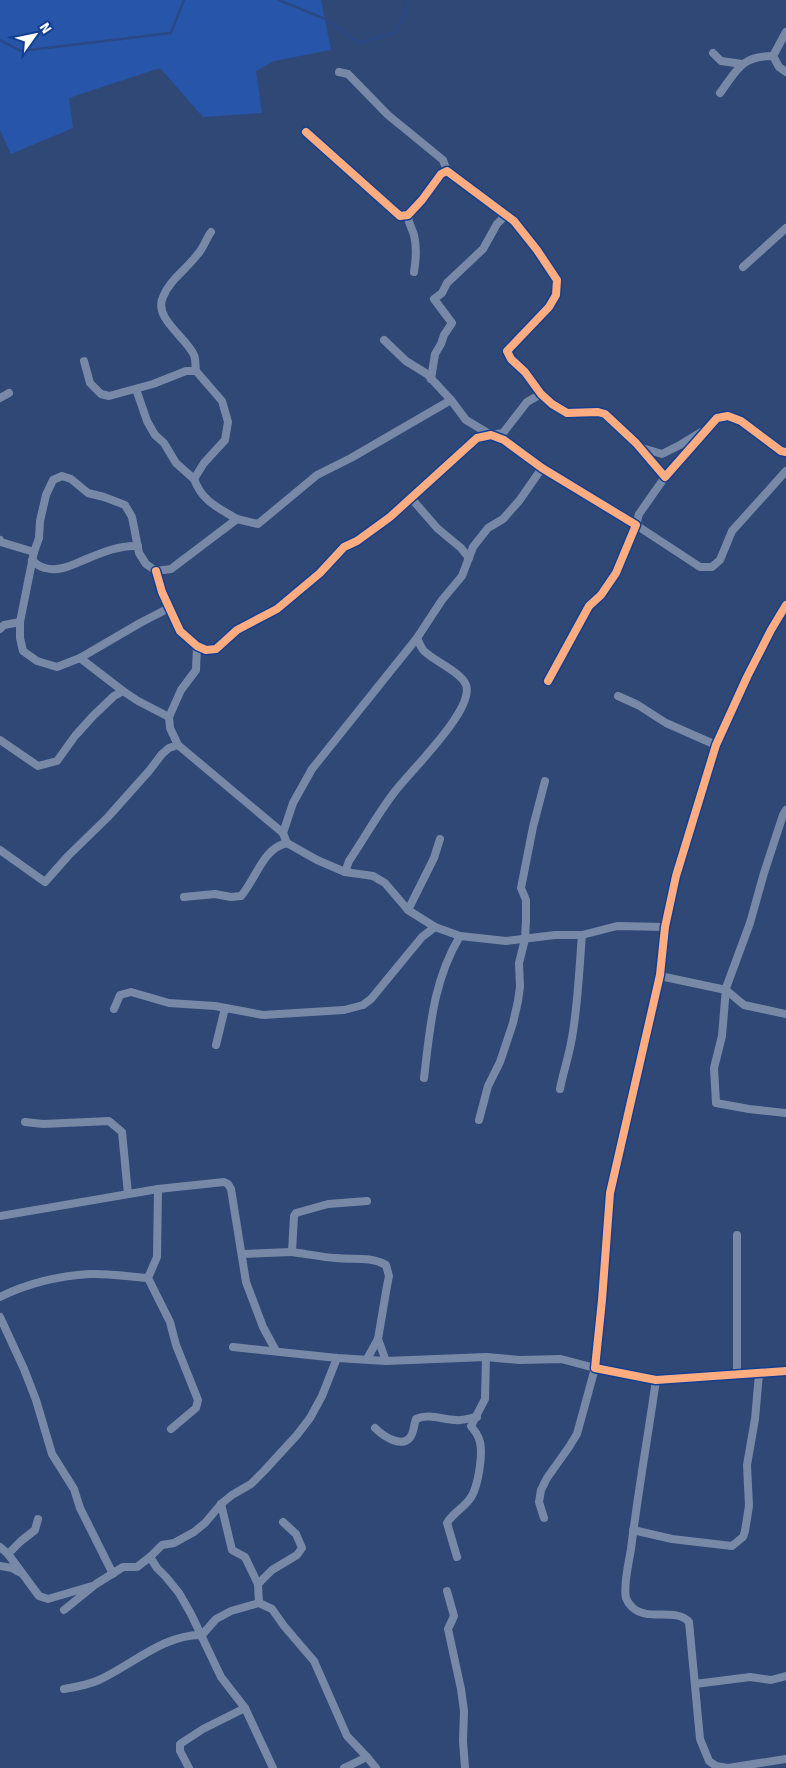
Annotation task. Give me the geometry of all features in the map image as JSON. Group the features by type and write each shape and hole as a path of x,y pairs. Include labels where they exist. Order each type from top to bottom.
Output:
{"street":[{"path":"772,56 786,32"},
{"path":"713,53 721,61 742,64"},
{"path":"720,93 742,64 757,56 772,56"},
{"path":"772,56 779,67 786,72"},
{"path":"339,72 348,74 388,115 444,160 447,171 514,221 537,250 557,280 556,295 549,307 507,351 511,360 526,372 541,394 552,404 567,413 598,412 605,414 639,447 665,477"},
{"path":"306,132 400,216 408,215 422,200 441,174 447,171"},
{"path":"408,215 416,249 414,272"},
{"path":"431,379 435,354 444,334 452,323 434,299 442,293 447,283 483,249 497,224 506,215"},
{"path":"743,266 786,228"},
{"path":"194,478 204,462 225,440 228,422 222,401 196,371 195,357 185,340 167,321 160,308 162,298 170,283 198,255 211,232"},
{"path":"384,340 406,361 431,379 451,400 466,420 491,435 504,440 542,468 700,567 712,567 720,560 732,531 786,471"},
{"path":"84,361 90,383 101,394 109,396 153,384 186,371 196,371"},
{"path":"136,389 147,422 155,435 164,443 176,463 194,478 199,491 212,504 236,519 258,524 317,475 351,458 451,400"},
{"path":"0,398 9,393"},
{"path":"169,608 80,658 57,667 37,661 23,652 20,638 20,622 33,556 39,538 40,522 46,495 53,480 62,476 71,479 88,493 104,496 125,505 132,517 139,553 146,564 156,571 162,592 180,631 197,646 206,650 216,649 237,630 277,609 320,573 344,547 357,541 390,517 477,438 503,433 527,402 541,394"},
{"path":"548,681 589,606 601,595 616,573 636,526 639,514 665,477 708,427 718,418 728,416 741,421 781,451 786,452"},
{"path":"639,447 662,454 708,427"},
{"path":"283,833 293,803 312,769 417,638 442,600 462,576 473,547 488,528 503,519 520,502 542,468"},
{"path":"411,498 437,528 461,548 469,558"},
{"path":"156,571 171,569 236,519"},
{"path":"0,541 33,556 38,566 46,569 56,569 72,565 118,548 138,546"},
{"path":"544,1518 539,1502 541,1490 577,1434 594,1368 602,1300 610,1193 660,976 665,927 676,876 716,745 771,630 786,605"},
{"path":"0,630 4,625 20,622"},
{"path":"345,872 349,861 392,794 448,731 463,704 466,684 460,677 423,651 417,638"},
{"path":"197,646 196,670 181,690 169,718 170,728 178,745 283,833 287,843 317,860 345,872 373,876 385,883 408,910 435,928 460,936 506,941 556,935 582,935 617,926 665,927"},
{"path":"80,658 123,691 169,718"},
{"path":"0,740 38,766 57,760 93,716 114,696 123,691"},
{"path":"618,696 638,705 666,723 716,745"},
{"path":"0,850 45,882 68,856 108,817 162,754 169,748 178,745"},
{"path":"479,1120 488,1086 500,1062 514,1024 520,987 519,963 525,939 526,900 521,888 533,827 545,781"},
{"path":"786,810 750,923 726,990 722,1036 714,1068 716,1103 786,1113"},
{"path":"408,910 434,858 440,838"},
{"path":"184,897 215,894 231,897 241,896 269,852 278,845 287,843"},
{"path":"114,1009 120,995 131,992 169,1003 225,1008 263,1015 344,1010 363,1005 371,998 422,937 435,928"},
{"path":"560,1088 563,1070 571,1045 582,935"},
{"path":"424,1078 437,987 445,963 460,936"},
{"path":"660,976 726,990 744,1005 786,1014"},
{"path":"216,1045 225,1008"},
{"path":"26,1122 43,1124 109,1121 122,1132 128,1194"},
{"path":"0,1216 158,1189 224,1182 231,1189 246,1282 263,1327 276,1351"},
{"path":"158,1189 157,1257 148,1278 170,1322 176,1345 198,1400 196,1408 171,1429"},
{"path":"292,1252 294,1216 296,1213 328,1204 367,1201"},
{"path":"737,1235 737,1375"},
{"path":"242,1254 292,1252 337,1258 364,1258 378,1261 386,1266 389,1276 388,1286 378,1339 367,1359"},
{"path":"0,1297 17,1289 48,1279 91,1274 148,1278"},
{"path":"0,1317 36,1400 52,1454 74,1489 80,1508 113,1574"},
{"path":"378,1339 386,1361"},
{"path":"233,1348 386,1361 486,1357 520,1360 562,1359 594,1368 656,1380 786,1371"},
{"path":"457,1557 447,1523 451,1516 470,1500 476,1485 481,1461 480,1440 471,1426 485,1399 486,1357"},
{"path":"64,1610 96,1584 123,1567 137,1567 162,1545 174,1543 194,1532 205,1523 221,1504 251,1484 297,1435 310,1418 322,1396 337,1358"},
{"path":"633,1530 672,1539 732,1546 743,1537 749,1506 747,1465 755,1419 759,1374"},
{"path":"656,1380 633,1530 626,1598 632,1607 639,1612 675,1615 685,1618 689,1622 700,1739 709,1760 716,1766 728,1768 786,1759"},
{"path":"375,1428 383,1436 396,1442 406,1440 412,1436 416,1419 419,1417 457,1420 476,1417"},
{"path":"221,1504 232,1550 245,1557 258,1584 259,1603"},
{"path":"8,1554 36,1530 38,1519"},
{"path":"258,1584 272,1570 297,1555 302,1548 296,1534 283,1522"},
{"path":"0,1547 8,1554 39,1596 48,1599 96,1584"},
{"path":"150,1557 179,1593 202,1635 221,1677 245,1708 273,1768"},
{"path":"0,1566 12,1568 23,1574"},
{"path":"447,1591 454,1616 448,1630 464,1711 463,1740 465,1768"},
{"path":"64,1689 82,1686 98,1680 154,1648 190,1635 202,1635 216,1619 231,1611 259,1603 272,1609 314,1661 347,1736 376,1768"},
{"path":"695,1684 750,1677 771,1680 786,1676"},
{"path":"189,1768 180,1751 180,1744 203,1729 245,1708"},
{"path":"344,1768 366,1757"}],"shaded area":[{"path":"0,0 321,0 331,50 274,61 256,71 262,113 203,117 160,68 69,98 73,128 11,154 0,130"}],"waterway":[{"path":"0,40 21,51 171,33 184,0"},
{"path":"279,0 325,19 359,43 394,33 406,14 408,0"}],"cycle path":[{"path":"306,132 400,216 408,215 422,200 441,174 447,171 514,221 537,250 557,280 556,295 549,307 507,351 511,359 525,372 541,394 552,404 567,413 598,412 605,414 636,443 665,477 717,418 728,416 741,421 781,451 786,452"},
{"path":"156,571 162,592 180,631 197,646 206,650 216,649 237,630 277,609 320,573 344,547 357,541 390,517 477,438 491,435 504,440 542,468 636,525 616,573 601,595 589,606 548,681"},
{"path":"786,605 747,677 716,745 676,876 665,927 660,975 610,1193 595,1368 656,1380 786,1371"}]}
